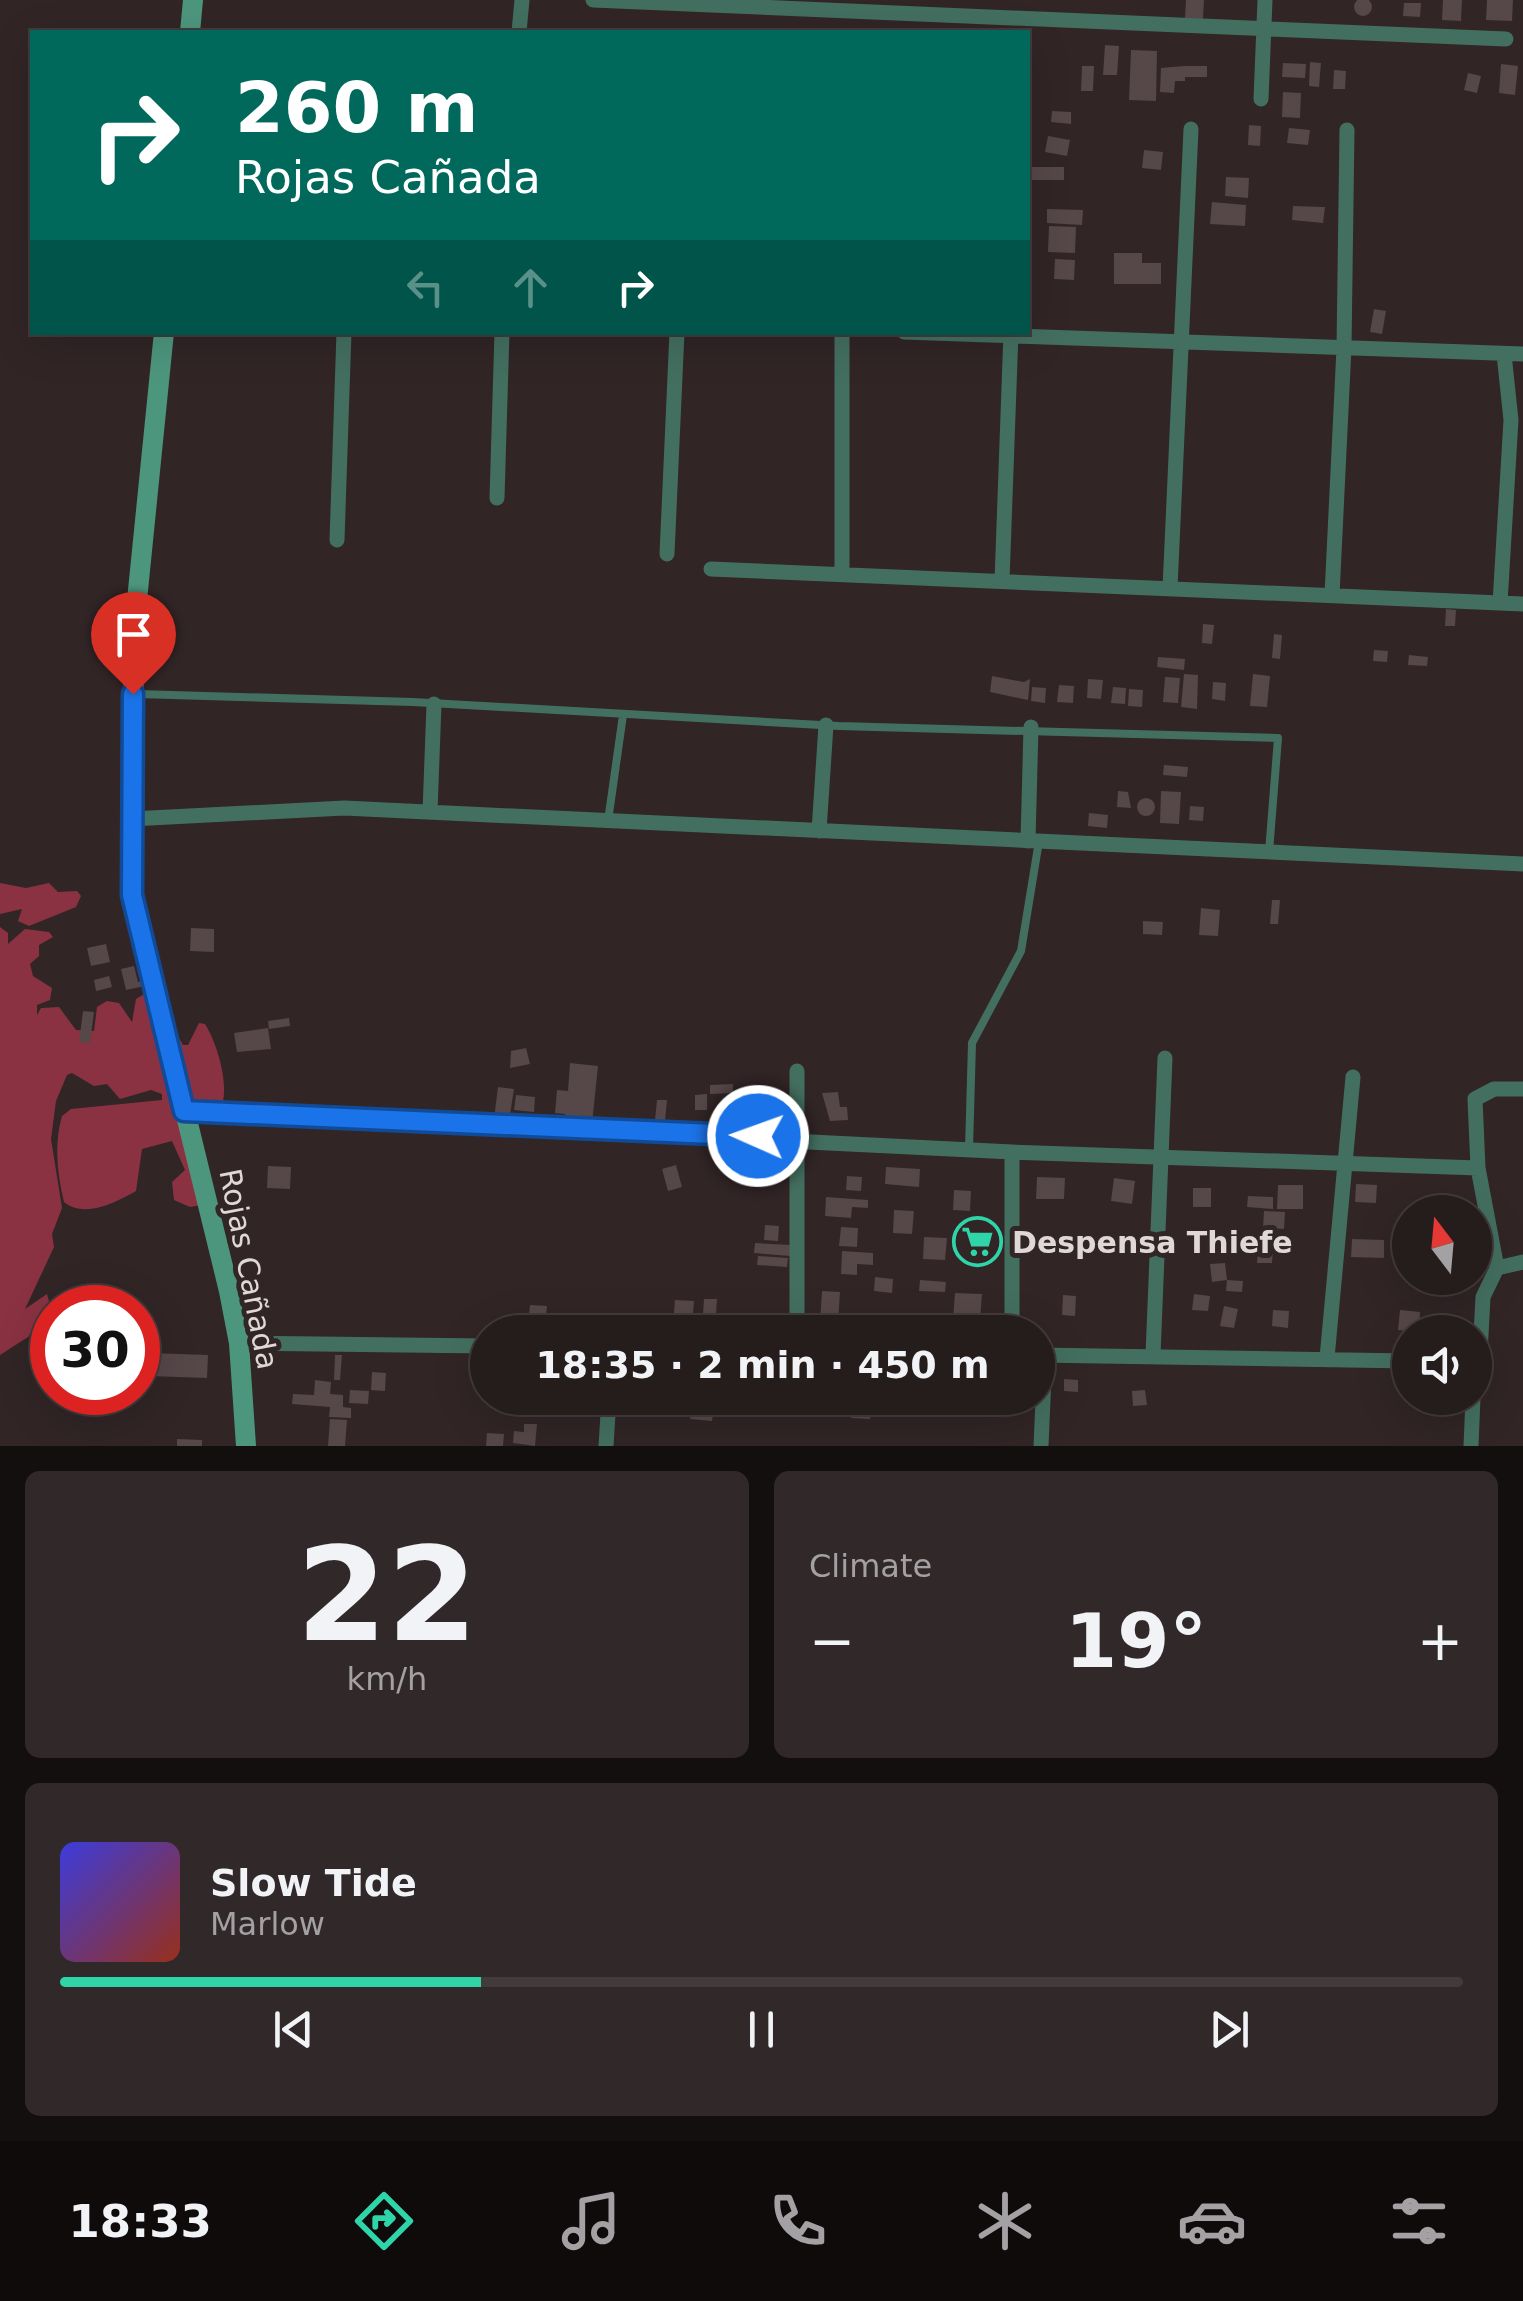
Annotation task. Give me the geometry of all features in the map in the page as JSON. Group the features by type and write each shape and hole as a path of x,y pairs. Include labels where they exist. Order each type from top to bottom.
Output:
{"main road":[{"path":"190,30 193,0"},
{"name":"Rojas Cañada","path":"164,335 134,630 130,819 136,913 239,1343 246,1446"}],"street":[{"path":"519,30 522,0"},
{"path":"593,0 1515,40"},
{"path":"1261,99 1265,0"},
{"path":"1170,588 1192,129"},
{"path":"1332,595 1344,348 1347,130"},
{"path":"337,540 344,335"},
{"path":"497,498 502,335"},
{"path":"668,554 677,335"},
{"path":"842,335 842,574"},
{"path":"1002,581 1011,335"},
{"path":"1030,335 1523,354"},
{"path":"1500,602 1511,420 1504,354"},
{"path":"711,568 1523,604"},
{"path":"430,812 434,704"},
{"path":"819,831 826,725"},
{"path":"1031,728 1034,841"},
{"path":"130,819 344,808 1523,864"},
{"path":"1153,1356 1165,1058"},
{"path":"796,1315 797,1071"},
{"path":"1327,1358 1342,1162 1353,1077"},
{"path":"1482,1315 1483,1298 1497,1268 1478,1168 1475,1099 1494,1089 1523,1089"},
{"path":"184,1111 797,1138 1012,1152 1478,1168"},
{"path":"1012,1152 1012,1315"},
{"path":"1497,1268 1523,1262"},
{"path":"239,1343 470,1346"},
{"path":"1055,1354 1392,1360"},
{"path":"606,1446 608,1415"},
{"path":"1041,1415 1041,1446"},
{"path":"1470,1446 1472,1415"}],"lane":[{"path":"133,694 434,704 826,725 1278,738 1269,852"},
{"path":"608,821 622,715"},
{"path":"969,1149 972,1043 1020,950 1034,841"}],"shaded area":[{"path":"0,883 26,888 49,883 58,892 77,891 81,896 76,907 29,926 18,921 22,909 0,914"},
{"path":"0,927 8,933 8,944 25,929 49,932 53,937 39,945 39,956 30,964 33,976 52,988 50,1000 37,1005 37,1015 41,1008 59,1007 76,1030 94,1031 97,1007 107,1001 119,1003 132,1022 136,999 151,990 183,1045 188,1045 199,1023 205,1024 217,1052 224,1096 222,1105 209,1102 192,1108 202,1205 190,1207 174,1200 172,1182 185,1170 172,1141 142,1149 136,1191 100,1207 81,1209 64,1202 57,1148 62,1116 71,1109 162,1100 162,1094 151,1090 120,1099 107,1084 94,1086 72,1073 67,1075 56,1101 51,1139 62,1208 52,1234 54,1247 36,1285 30,1285 25,1309 30,1306 30,1334 0,1355"}],"building":[{"path":"1186,0 1204,0 1203,19 1185,18"},
{"path":"1356,0 1370,0 1370,14 1356,14"},
{"path":"1443,0 1462,0 1461,21 1442,20"},
{"path":"1487,0 1513,0 1512,21 1486,20"},
{"path":"1404,3 1421,3 1420,17 1403,16"},
{"path":"1105,45 1119,46 1117,75 1103,75"},
{"path":"1131,50 1157,51 1156,101 1129,100"},
{"path":"1310,62 1321,63 1319,87 1309,86"},
{"path":"1283,63 1306,64 1305,78 1282,77"},
{"path":"1501,64 1518,66 1515,95 1499,93"},
{"path":"1082,66 1094,66 1093,91 1081,91"},
{"path":"1207,66 1207,77 1185,77 1185,81 1175,81 1174,93 1160,92 1161,68"},
{"path":"1334,70 1346,71 1345,89 1333,89"},
{"path":"1468,73 1481,76 1477,93 1464,90"},
{"path":"1283,92 1301,93 1300,118 1282,117"},
{"path":"1052,111 1071,112 1071,124 1051,122"},
{"path":"1249,125 1261,126 1260,146 1248,145"},
{"path":"1289,128 1310,130 1308,145 1287,143"},
{"path":"1048,136 1070,140 1067,156 1045,152"},
{"path":"1144,150 1163,152 1161,170 1142,168"},
{"path":"1030,167 1064,167 1064,180 1030,180"},
{"path":"1226,177 1249,178 1248,198 1225,196"},
{"path":"1212,202 1246,205 1245,226 1210,224"},
{"path":"1293,206 1325,207 1323,223 1292,220"},
{"path":"1047,209 1083,210 1082,225 1047,223"},
{"path":"1049,226 1076,227 1075,253 1048,252"},
{"path":"1114,253 1142,253 1142,263 1161,263 1161,284 1114,284"},
{"path":"1055,259 1075,260 1074,280 1054,279"},
{"path":"1374,309 1386,311 1382,334 1370,332"},
{"path":"1446,609 1456,610 1455,626 1445,626"},
{"path":"1203,624 1214,625 1212,644 1202,643"},
{"path":"1274,634 1282,635 1280,659 1272,658"},
{"path":"1374,650 1388,651 1387,662 1373,661"},
{"path":"1409,655 1428,657 1427,666 1408,665"},
{"path":"1158,657 1185,659 1184,670 1157,667"},
{"path":"1184,674 1198,675 1197,709 1181,707"},
{"path":"1253,674 1270,676 1267,707 1250,706"},
{"path":"992,676 1024,682 1030,679 1028,700 990,692"},
{"path":"1165,677 1180,678 1178,703 1163,702"},
{"path":"1088,679 1103,680 1101,699 1087,698"},
{"path":"1213,682 1226,683 1225,701 1212,699"},
{"path":"1059,685 1074,686 1073,703 1057,702"},
{"path":"1032,687 1046,688 1045,703 1031,701"},
{"path":"1113,687 1126,688 1125,704 1111,703"},
{"path":"1129,689 1143,690 1142,707 1128,706"},
{"path":"1164,765 1188,767 1187,777 1163,775"},
{"path":"1118,791 1128,792 1131,808 1117,807"},
{"path":"1161,791 1181,792 1179,824 1160,823"},
{"path":"1146,798 1155,807 1146,816 1137,807"},
{"path":"1190,806 1204,807 1203,821 1189,820"},
{"path":"1089,813 1108,815 1107,828 1088,826"},
{"path":"1272,900 1280,900 1278,924 1270,924"},
{"path":"1201,908 1220,910 1218,936 1199,935"},
{"path":"1143,921 1163,922 1162,935 1143,934"},
{"path":"191,928 214,929 214,952 190,951"},
{"path":"106,944 110,962 91,966 87,948"},
{"path":"134,966 138,982 144,980 145,986 126,990 121,969"},
{"path":"109,976 112,987 96,991 94,980"},
{"path":"83,1011 94,1012 90,1043 79,1042"},
{"path":"289,1018 290,1026 269,1029 268,1021"},
{"path":"268,1028 271,1049 237,1052 234,1033"},
{"path":"526,1048 530,1064 510,1068 511,1051"},
{"path":"570,1063 598,1066 592,1124 564,1123 565,1114 555,1113 557,1090 568,1091"},
{"path":"733,1084 733,1093 710,1094 710,1085"},
{"path":"498,1087 514,1089 509,1121 494,1119"},
{"path":"838,1092 840,1107 847,1107 848,1120 830,1121 822,1093"},
{"path":"707,1094 707,1110 695,1110 695,1095"},
{"path":"516,1095 535,1097 534,1112 514,1110"},
{"path":"657,1100 667,1100 665,1121 655,1120"},
{"path":"676,1165 682,1187 668,1191 662,1169"},
{"path":"268,1166 291,1167 290,1189 267,1188"},
{"path":"886,1167 920,1169 919,1187 885,1184"},
{"path":"847,1176 862,1177 861,1191 846,1190"},
{"path":"1037,1177 1065,1178 1064,1199 1036,1199"},
{"path":"1114,1178 1135,1181 1132,1204 1111,1201"},
{"path":"1356,1184 1377,1185 1376,1203 1355,1202"},
{"path":"1278,1185 1303,1185 1303,1209 1277,1209"},
{"path":"1193,1188 1211,1188 1211,1207 1193,1207"},
{"path":"954,1190 971,1191 970,1211 953,1210"},
{"path":"1248,1196 1273,1197 1273,1209 1247,1207"},
{"path":"826,1197 868,1200 868,1208 852,1207 851,1218 825,1216"},
{"path":"894,1210 914,1211 912,1234 893,1233"},
{"path":"1264,1211 1285,1212 1284,1229 1263,1228"},
{"path":"765,1225 779,1226 778,1241 764,1240"},
{"path":"841,1227 858,1228 857,1247 839,1246"},
{"path":"924,1237 947,1238 945,1260 923,1259"},
{"name":"Despensa Thiefe","path":"967,1237 988,1238 987,1247 982,1253 972,1252"},
{"path":"1352,1239 1384,1240 1384,1258 1351,1257"},
{"path":"755,1243 791,1245 790,1256 754,1253"},
{"path":"1258,1248 1273,1249 1272,1263 1257,1263"},
{"path":"842,1251 873,1253 873,1265 857,1264 857,1275 841,1274"},
{"path":"758,1256 788,1258 787,1267 757,1265"},
{"path":"1225,1263 1227,1280 1212,1282 1210,1264"},
{"path":"875,1277 893,1279 892,1293 874,1291"},
{"path":"920,1280 946,1282 945,1292 919,1291"},
{"path":"1227,1280 1243,1281 1242,1292 1226,1291"},
{"path":"822,1291 840,1292 839,1315 820,1315"},
{"path":"955,1293 982,1294 980,1315 953,1315"},
{"path":"1194,1294 1210,1296 1208,1311 1192,1310"},
{"path":"1063,1295 1076,1296 1075,1316 1062,1315"},
{"path":"704,1299 717,1299 716,1315 703,1315"},
{"path":"675,1300 694,1301 693,1315 674,1315"},
{"path":"530,1305 547,1306 546,1315 529,1315"},
{"path":"1224,1306 1238,1309 1234,1328 1220,1326"},
{"path":"1273,1310 1289,1311 1288,1328 1272,1326"},
{"path":"1400,1310 1420,1312 1420,1315 1400,1315"},
{"path":"160,1353 208,1355 207,1378 160,1376"},
{"path":"335,1355 342,1355 340,1380 334,1380"},
{"path":"372,1372 386,1373 385,1391 371,1390"},
{"path":"1064,1379 1078,1380 1078,1392 1064,1391"},
{"path":"315,1380 331,1382 330,1394 343,1395 343,1407 351,1408 351,1418 329,1417 330,1407 292,1404 293,1394 314,1395"},
{"path":"350,1390 369,1391 368,1404 349,1403"},
{"path":"1145,1390 1147,1405 1133,1406 1132,1391"},
{"path":"690,1415 713,1415 712,1421 690,1419"},
{"path":"851,1415 870,1415 870,1419"},
{"path":"330,1419 347,1420 345,1446 328,1446"},
{"path":"524,1424 537,1424 535,1446 513,1443 514,1431 524,1432"},
{"path":"487,1433 504,1434 503,1446 486,1446"},
{"path":"177,1439 202,1440 202,1446 177,1446"}],"place":[{"name":"Despensa Thiefe","path":"977,1242"}],"route":[{"path":"133,694 132,895 184,1111 758,1136"}]}
